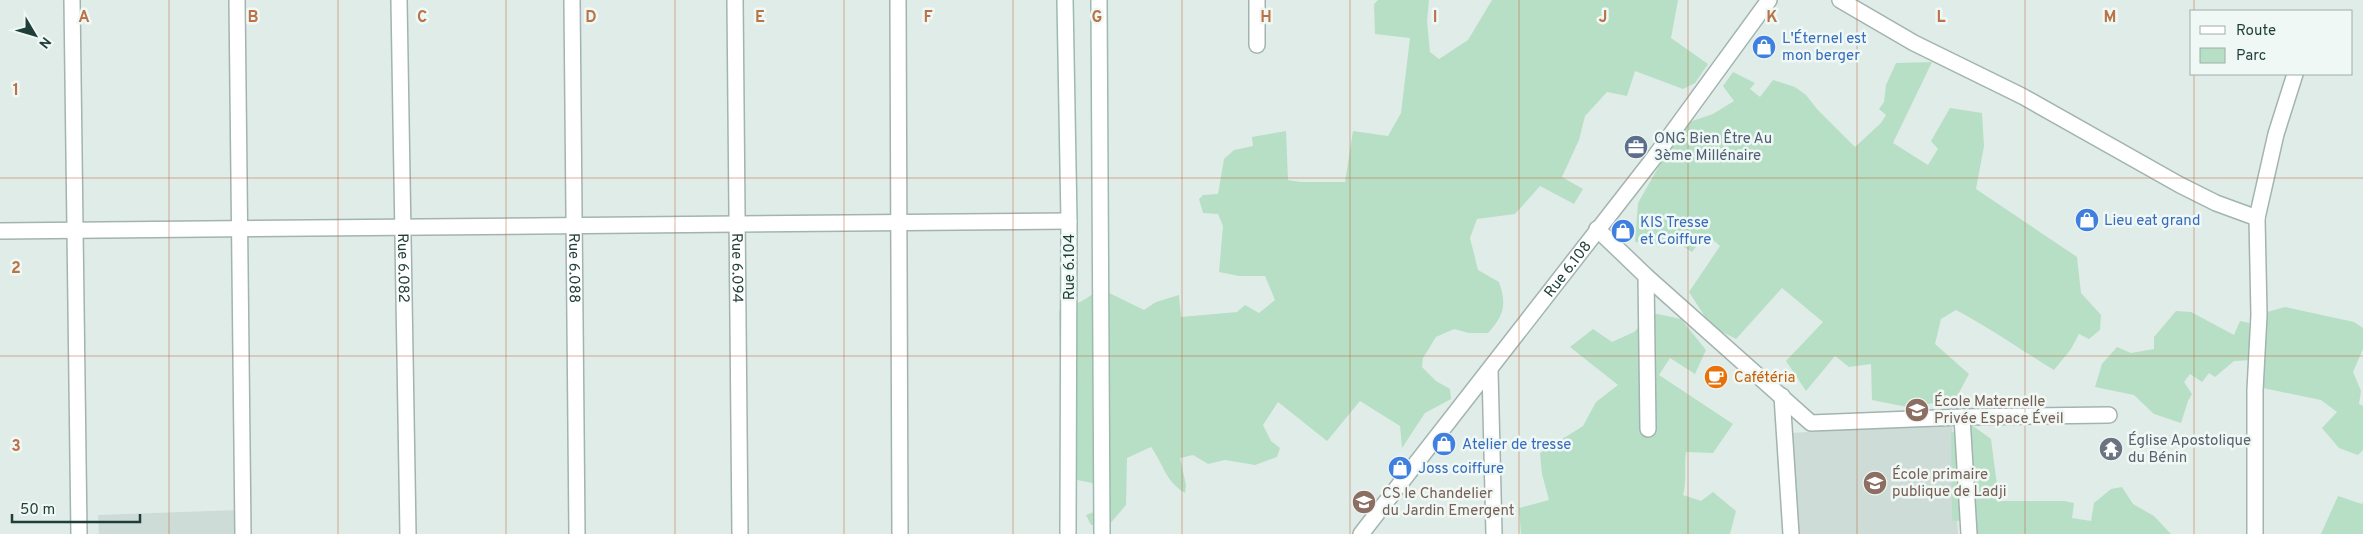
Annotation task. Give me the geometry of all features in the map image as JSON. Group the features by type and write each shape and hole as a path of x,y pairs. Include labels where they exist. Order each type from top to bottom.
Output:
{"street":[{"path":"72,0 79,534"},
{"path":"237,0 244,534"},
{"name":"Rue 6.082","path":"399,0 408,534"},
{"name":"Rue 6.088","path":"572,0 577,534"},
{"name":"Rue 6.094","path":"735,0 735,225 740,534"},
{"path":"898,0 900,534"},
{"name":"Rue 6.104","path":"1065,0 1069,221 1068,534"},
{"path":"1100,0 1102,534"},
{"path":"1257,0 1257,45"},
{"name":"Rue 6.108","path":"1361,534 1653,159 1769,0"},
{"path":"1840,0 1914,43 2022,96 2187,189 2216,203 2257,218"},
{"path":"2255,534 2256,390 2259,315 2257,218 2276,134 2295,75"},
{"path":"0,231 1069,221"},
{"path":"1597,229 1646,276 1810,423 1962,417 2110,415"},
{"path":"1646,276 1648,430"},
{"path":"1490,370 1494,534"},
{"path":"1782,396 1791,534"},
{"path":"1962,417 1969,534"}],"shaded area":[{"name":"École primaire publique de Ladji","path":"1952,424 1958,534 1798,534 1790,433"},
{"path":"237,510 237,534 99,534 98,515"}],"green space":[{"path":"1378,0 1429,0 1427,21 1430,52 1439,59 1468,40 1492,0 1678,0 1671,38 1708,64 1695,83 1683,89 1635,71 1627,96 1607,92 1585,116 1579,140 1562,177 1583,189 1574,204 1540,186 1515,214 1477,219 1470,238 1478,270 1499,282 1503,297 1501,315 1488,333 1469,333 1454,329 1436,337 1423,358 1422,367 1436,381 1450,389 1451,399 1425,413 1402,448 1400,426 1360,401 1327,441 1278,402 1263,425 1271,441 1280,448 1277,457 1255,465 1225,460 1208,464 1193,455 1180,458 1186,485 1185,493 1169,478 1151,447 1127,458 1126,505 1108,526 1091,525 1086,515 1104,508 1097,484 1063,477 1059,311 1082,301 1101,289 1144,310 1156,302 1179,295 1181,317 1237,312 1245,305 1259,313 1275,300 1265,276 1239,276 1219,272 1223,226 1218,214 1203,213 1199,199 1203,195 1218,194 1224,159 1234,150 1253,146 1252,137 1286,131 1288,180 1301,182 1345,182 1353,131 1388,136 1401,113 1410,38 1375,34 1374,4"},
{"path":"1932,62 1893,143 1928,165 1938,149 1931,141 1950,108 1982,113 1984,146 1976,189 2077,257 2081,293 2101,315 2100,330 2089,339 2079,334 2071,349 2054,370 1956,310 1941,319 1935,344 1969,374 1955,400 1907,407 1872,400 1871,364 1849,367 1835,356 1806,391 1786,361 1823,322 1782,288 1736,339 1711,326 1689,292 1720,246 1706,234 1692,252 1683,246 1635,242 1638,203 1683,124 1713,114 1734,101 1723,86 1733,72 1755,83 1750,89 1760,97 1773,80 1795,87 1806,95 1817,109 1855,147 1881,123 1886,115 1879,109 1884,102 1886,85 1896,63"},
{"path":"2285,307 2354,322 2363,328 2363,349 2353,372 2361,391 2359,404 2363,406 2363,450 2358,455 2339,448 2322,428 2337,412 2321,400 2263,388 2267,312"},
{"path":"2176,311 2191,312 2234,335 2240,321 2249,323 2252,360 2234,361 2215,377 2209,373 2202,382 2190,374 2184,382 2192,394 2181,423 2154,414 2134,395 2095,387 2102,364 2117,347 2131,353 2154,349 2154,337"},
{"path":"1653,313 1681,319 1706,350 1695,374 1670,358 1659,375 1733,424 1713,453 1686,452 1683,495 1701,501 1713,492 1736,511 1730,534 1521,534 1519,508 1549,500 1542,474 1540,453 1583,426 1596,402 1618,385 1570,347 1593,329 1612,342 1634,332"},
{"path":"1969,423 1991,439 1999,501 2064,501 2074,503 2072,518 2091,521 2094,503 2111,489 2122,487 2133,504 2154,516 2171,534 1975,534 1975,520 1952,521 1951,433"},
{"path":"2338,496 2362,504 2363,501 2363,534 2321,534"}],"place":[{"name":"L'Éternel est mon berger","path":"1764,47"},
{"name":"ONG Bien Être Au 3ème Millénaire","path":"1636,147"},
{"name":"Lieu eat grand","path":"2087,220"},
{"name":"KIS Tresse et Coiffure","path":"1623,231"},
{"name":"Cafétéria","path":"1716,377"},
{"name":"École Maternelle Privée Espace Éveil","path":"1917,410"},
{"name":"Atelier de tresse","path":"1444,444"},
{"name":"Église Apostolique du Bénin","path":"2111,449"},
{"name":"Joss coiffure","path":"1400,468"},
{"name":"École primaire publique de Ladji","path":"1875,483"},
{"name":"CS le Chandelier du Jardin Emergent","path":"1364,502"}]}
